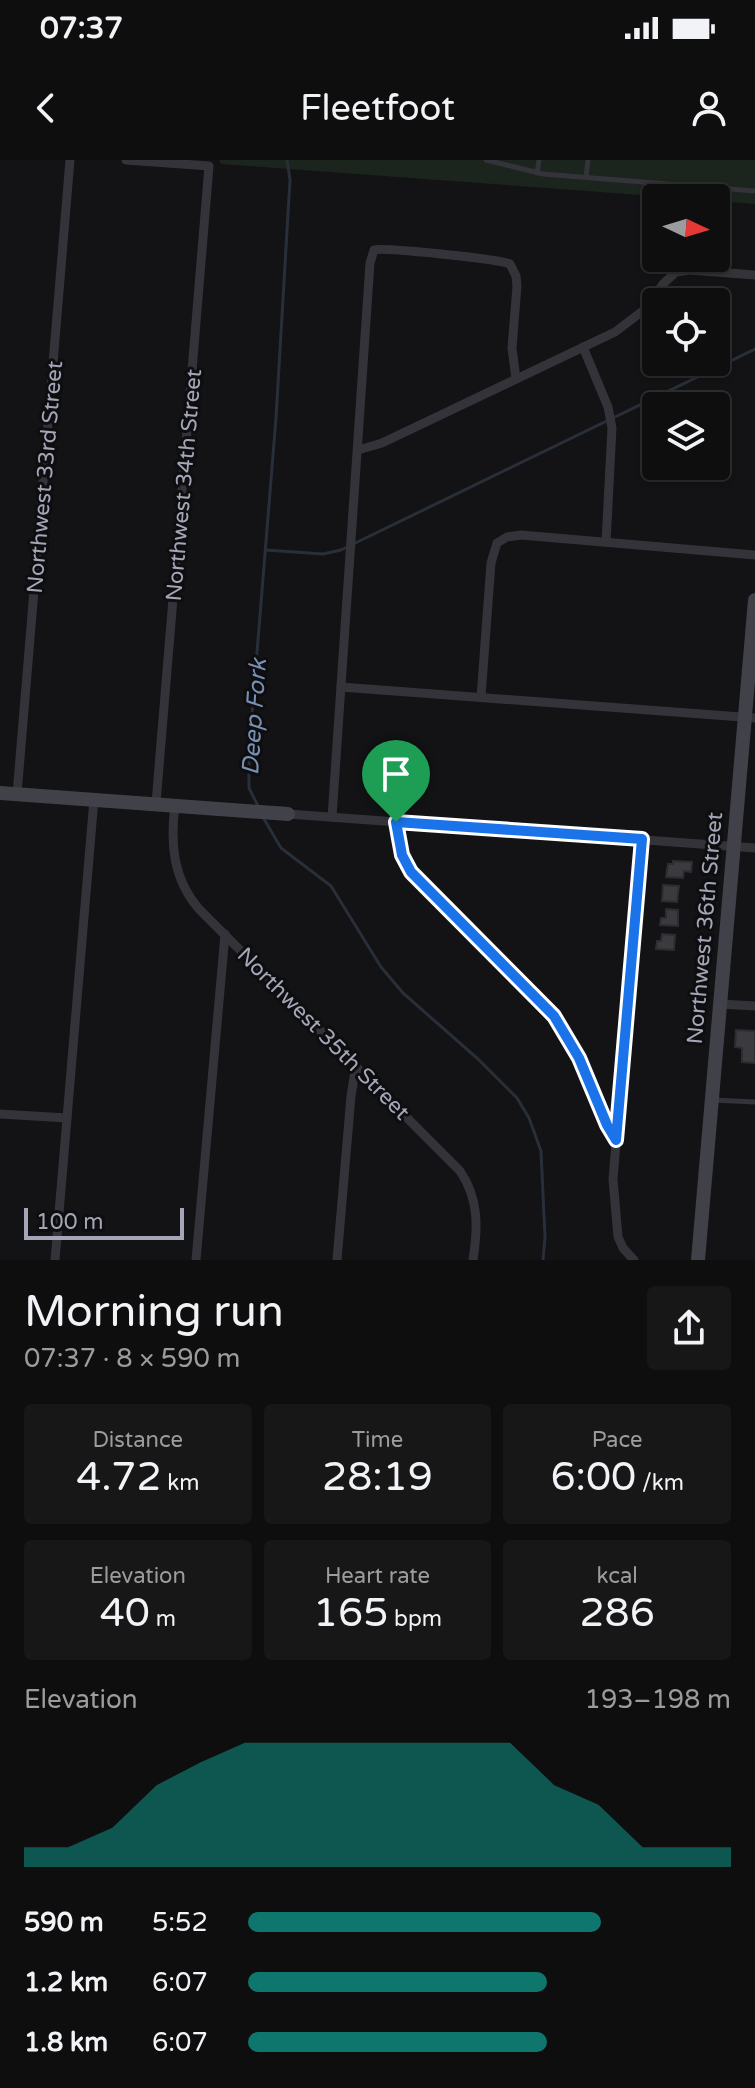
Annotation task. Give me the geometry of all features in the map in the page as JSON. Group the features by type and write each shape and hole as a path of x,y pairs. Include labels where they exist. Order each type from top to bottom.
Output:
{"main road":[{"name":"Northwest 36th Street","path":"698,1260 734,846 750,717 755,600"},
{"path":"0,793 288,814"}],"street":[{"name":"Northwest 33rd Street","path":"17,794 70,160"},
{"name":"Northwest 34th Street","path":"126,160 209,166 156,803"},
{"path":"332,817 370,263 374,250 381,247 401,252 489,258 510,264 517,286 512,348 516,379"},
{"path":"358,450 382,443 631,323 676,272 689,270 755,275"},
{"path":"583,347 612,428 606,542"},
{"path":"481,697 491,563 497,543 507,537 521,535 755,555"},
{"path":"341,687 750,717"},
{"path":"55,1260 94,799"},
{"name":"Northwest 35th Street","path":"175,805 174,851 179,879 191,899 453,1162 466,1179 477,1215 473,1260"},
{"path":"288,814 755,848"},
{"path":"396,822 402,855 411,872 554,1016 579,1058 616,1140"},
{"path":"634,1260 623,1248 615,1217 613,1179 642,839"},
{"path":"196,1260 225,934"},
{"path":"720,1004 755,1006"},
{"path":"337,1260 356,1065"},
{"path":"0,1114 67,1118"}],"lane":[{"path":"486,160 537,173 755,191"},
{"path":"537,173 539,160"},
{"path":"586,177 588,160"},
{"path":"712,1100 755,1102"}],"shaded area":[{"path":"219,160 755,160 755,204 730,202 730,184 642,184 642,195 221,164"}],"building":[{"path":"673,861 692,862 691,872 684,871 683,878 666,877 668,864 673,864"},
{"path":"663,885 679,886 677,902 662,901"},
{"path":"666,909 678,910 678,926 660,925 661,918 666,918"},
{"path":"662,934 675,935 674,950 656,949"},
{"path":"736,1030 755,1031 755,1063 742,1062 742,1048 735,1047"}],"waterway":[{"name":"Deep Fork","path":"259,808 249,788 249,751 276,418 290,180 287,160"},
{"path":"266,550 323,554 341,550 755,349"},
{"name":"Deep Fork","path":"264,819 281,848 331,886 381,967 403,993 517,1098 529,1118 541,1151 545,1237 543,1260"}],"route":[{"path":"396,822 642,839 616,1140 579,1058 554,1016 411,872 402,855 396,822"}]}
